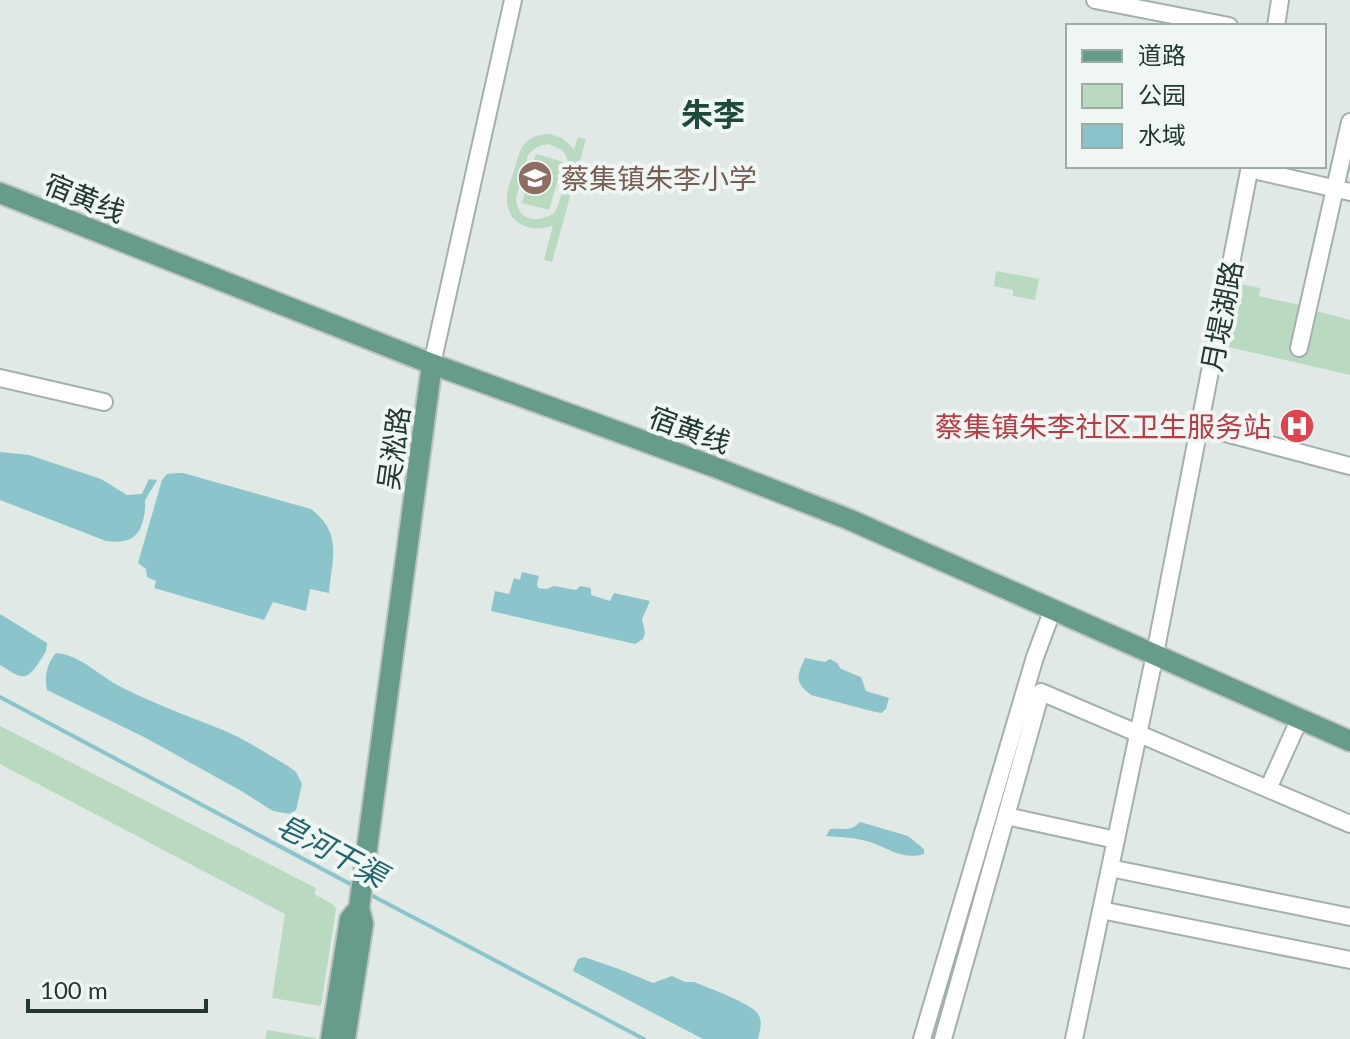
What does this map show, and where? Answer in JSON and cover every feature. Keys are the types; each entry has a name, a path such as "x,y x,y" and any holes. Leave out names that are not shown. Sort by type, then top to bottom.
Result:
{"main road":[{"name":"宿黄线","path":"0,193 432,364 837,515 1350,741"},
{"name":"吴淞路","path":"345,1039 363,924 359,908 432,364"},
{"name":"吴淞路","path":"331,1039 350,919 359,908"}],"street":[{"name":"吴淞路","path":"432,364 513,0"},
{"path":"1095,0 1219,24"},
{"path":"1276,24 1280,0"},
{"path":"1299,348 1343,191 1350,122"},
{"path":"1249,168 1343,191"},
{"name":"月堤湖路","path":"1074,1039 1155,654 1249,168"},
{"path":"0,378 104,402"},
{"path":"1199,426 1350,466"},
{"path":"922,1039 1035,657 1053,609"},
{"path":"943,1039 1041,692 1350,824"},
{"path":"1268,789 1300,718"},
{"path":"986,823 1004,822 1116,840"},
{"path":"1110,868 1350,917"},
{"path":"1101,910 1350,960"}],"green space":[{"path":"549,134 562,138 574,149 578,137 586,139 552,262 544,260 553,225 530,228 517,222 508,209 507,201 522,148 531,138","holes":["542,145 556,147 568,161 559,204 554,213 541,219 524,216 516,198 528,155"]},
{"path":"536,154 563,162 549,210 522,203"},
{"path":"996,271 1039,279 1035,300 1013,296 1013,290 994,286"},
{"path":"1236,283 1260,288 1259,296 1350,320 1350,375 1224,346"},
{"path":"0,726 316,888 314,894 336,909 321,1006 272,998 285,914 0,764"},
{"path":"267,1030 316,1038 316,1039 265,1039"}],"water":[{"path":"0,452 29,455 101,479 127,495 142,494 149,479 157,480 145,500 138,532 129,540 106,541 0,500"},
{"path":"183,473 311,509 321,518 332,537 329,593 310,589 306,611 273,602 264,620 154,588 156,581 147,577 146,569 138,563 162,480 167,474"},
{"path":"522,572 539,576 538,588 554,586 576,590 580,586 591,588 591,595 610,601 614,593 650,601 642,619 643,639 635,644 491,611 495,591 509,594 514,578 520,580"},
{"path":"0,614 47,643 46,651 26,676 17,675 0,665"},
{"path":"56,653 82,662 133,693 248,742 288,766 296,772 302,784 296,810 290,814 273,811 144,737 47,690 47,670"},
{"path":"805,658 825,662 830,659 841,669 861,677 866,691 889,698 886,709 881,713 811,695 802,687 799,678"},
{"path":"860,822 908,836 924,849 924,854 904,855 868,841 826,836 830,829 849,828"},
{"path":"584,957 653,983 672,976 739,1001 760,1017 758,1039 703,1039 573,971 578,959"}],"waterway":[{"name":"皂河干渠","path":"0,697 354,886"},
{"name":"皂河干渠","path":"369,894 644,1039"}],"place":[{"name":"蔡集镇朱李小学","path":"535,178"},
{"name":"蔡集镇朱李社区卫生服务站","path":"1297,426"}],"district":[{"name":"朱李","path":"713,113"}]}
